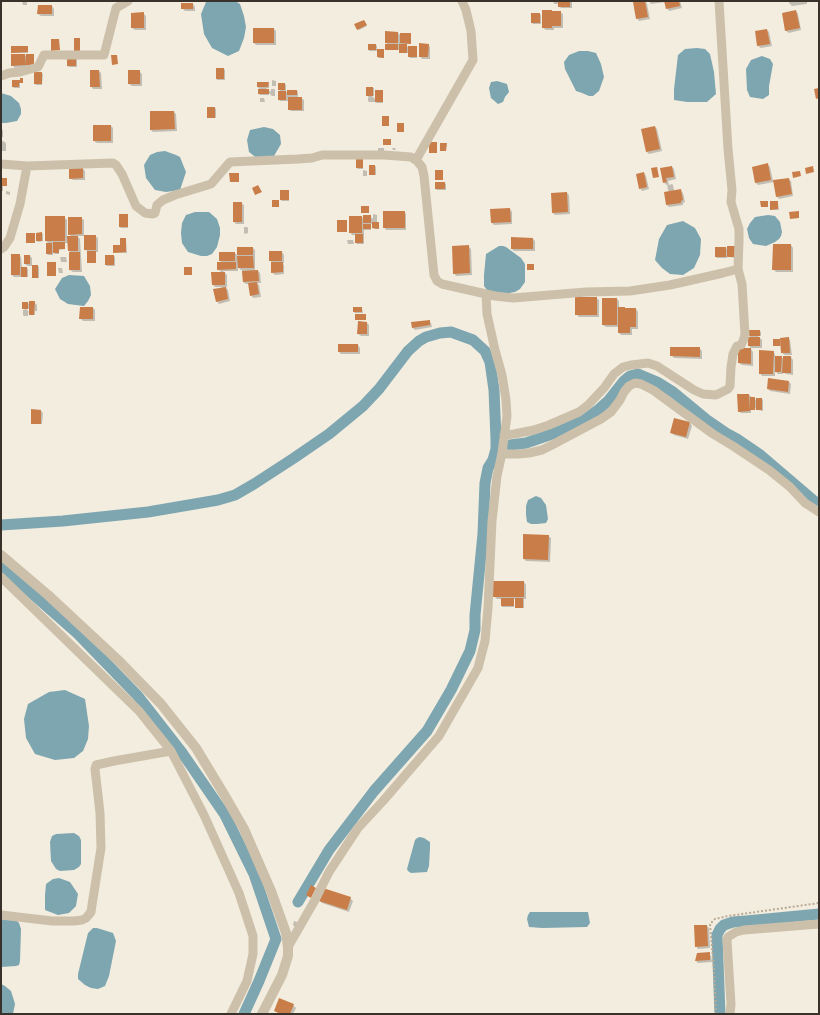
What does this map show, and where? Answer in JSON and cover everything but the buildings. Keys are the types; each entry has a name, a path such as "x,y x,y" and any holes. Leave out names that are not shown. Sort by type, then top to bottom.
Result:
{"street":[{"path":"1,76 38,67 44,56 104,55 116,8 128,1"},
{"path":"416,160 473,60 471,31 466,10 462,1"},
{"path":"504,435 534,430 579,412 604,388 614,374 623,367 631,365 648,363 657,366 694,390 703,394 716,395 728,389 730,386 733,354 737,346 741,345 743,342 745,335 742,284 738,269 739,229 731,202 732,190 728,149 720,1"},
{"path":"1,164 27,166 113,163 122,174 136,206 145,212 153,214 155,213 157,205 163,200 211,184 230,162 312,158 322,155 384,155 411,157 422,167 434,275 442,284 495,296 513,298 586,292 630,291 670,285 738,269"},
{"path":"1,249 10,238 20,204 27,166"},
{"path":"288,947 329,872 358,828 439,736 478,668 485,641 492,521 497,476 507,416 502,375 487,314 486,294"},
{"path":"502,453 529,453 542,450 601,419 611,412 629,386 635,383 641,384 653,390 713,434 769,470 790,487 805,503 819,512"},
{"path":"1,555 48,595 120,662 161,704 196,748 244,829 271,891 286,933 288,947 288,956 282,975 262,1014"},
{"path":"1,577 140,711 171,751 204,815 236,886 253,936 253,954 247,981 231,1014"},
{"path":"1,915 52,921 74,921 86,918 91,912 101,848 100,813 95,769 96,765 171,751"},
{"path":"730,1014 728,936 744,930 819,924"}],"water":[{"path":"235,1 240,4 246,27 239,51 228,56 212,48 204,34 201,14 206,2"},
{"path":"685,49 705,49 710,54 714,72 716,94 707,102 687,102 674,100 678,55"},
{"path":"579,51 596,53 601,64 604,77 599,91 593,96 576,91 565,69 564,62 569,55"},
{"path":"762,56 770,59 773,64 769,95 763,99 750,97 747,90 746,69 751,60"},
{"path":"497,81 507,84 509,92 503,102 498,104 491,98 489,88 491,82"},
{"path":"1,93 11,96 19,103 21,114 17,121 1,123"},
{"path":"264,127 273,129 280,135 281,144 274,156 258,159 249,152 247,140 250,130"},
{"path":"165,151 180,157 186,172 180,190 166,192 155,190 146,178 144,165 150,155"},
{"path":"195,212 209,212 217,219 220,228 217,247 212,254 207,256 201,256 188,252 182,243 182,223 186,215"},
{"path":"768,215 775,216 780,222 782,232 781,236 775,242 766,246 753,244 749,238 747,229 750,223 755,217"},
{"path":"683,221 695,228 701,239 700,255 694,268 683,275 670,274 655,260 659,239 667,225"},
{"path":"499,246 506,247 521,258 525,264 525,282 520,289 515,292 504,294 494,293 487,290 484,286 486,254"},
{"path":"69,275 84,276 90,286 91,295 84,306 68,304 60,299 55,289 62,278"},
{"path":"536,496 541,498 546,505 548,519 546,523 531,524 527,522 526,506 528,500"},
{"path":"65,690 85,699 89,726 88,739 83,751 74,758 55,760 35,754 26,738 24,719 28,704 49,692"},
{"path":"74,833 79,836 81,840 81,864 74,870 60,871 56,869 51,861 50,842 52,836 56,834"},
{"path":"420,837 430,842 429,866 427,872 411,873 407,869 415,840"},
{"path":"59,878 70,882 78,894 76,906 69,913 58,915 45,910 45,895 46,884 53,879"},
{"path":"530,912 588,912 590,923 587,927 529,927 527,919"},
{"path":"1,919 17,921 19,923 21,929 19,965 1,967"},
{"path":"93,928 113,933 116,941 109,976 105,986 98,989 85,985 78,979 88,933"},
{"path":"1,984 11,991 15,1004 13,1014 1,1014"}],"waterway":[{"path":"1,525 63,521 148,512 218,500 235,495 329,434 363,406 379,389 408,351 419,341 426,337 440,333 451,332 473,340 485,351 490,362 494,390 496,449 493,460 488,468 485,483 483,534 475,615 475,630 470,651 451,690 427,731 374,791 329,850 298,902"},
{"path":"510,445 526,443 555,433 584,420 609,400 624,381 630,376 638,374 657,382 673,392 707,420 759,454 819,504"},
{"path":"1,566 76,632 137,695 183,754 225,815 254,874 276,939 244,1014"},
{"path":"720,1014 717,935 720,929 724,925 733,922 819,914"}]}
